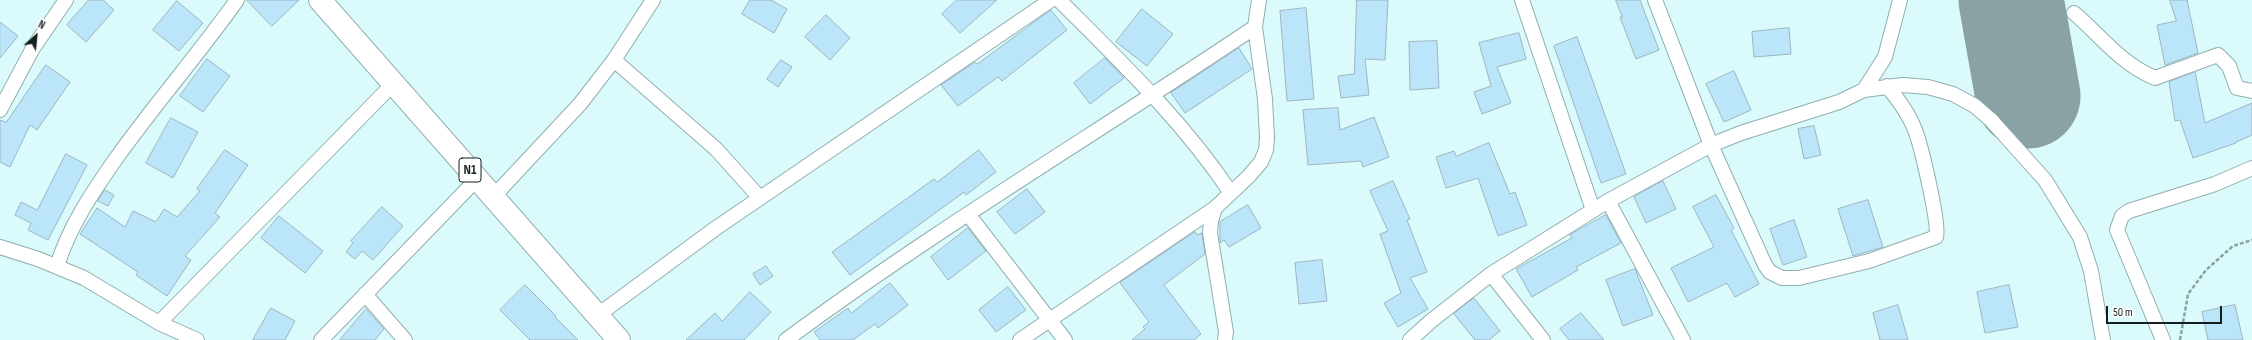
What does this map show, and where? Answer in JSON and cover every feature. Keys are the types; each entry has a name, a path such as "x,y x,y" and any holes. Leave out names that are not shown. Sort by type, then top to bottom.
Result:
{"main road":[{"name":"N1","path":"320,0 620,340"}],"street":[{"path":"0,110 33,48 66,0"},
{"path":"57,266 70,231 94,190 138,128 212,36 237,0"},
{"path":"494,196 580,104 614,60 653,0"},
{"path":"598,315 760,198 1051,0"},
{"path":"1059,0 1154,95 1205,154 1231,193"},
{"path":"1020,340 1215,208 1261,162 1266,150 1267,138 1265,99 1255,27 1259,0"},
{"path":"1522,0 1593,210"},
{"path":"1655,0 1711,145 1765,265 1770,272 1782,278 1799,278 1875,259 1936,237 1936,214 1915,130 1896,96 1887,86"},
{"path":"1864,90 1885,57 1900,0"},
{"path":"2074,13 2116,55 2140,71 2155,78 2218,55 2229,66 2237,88 2252,91"},
{"path":"786,340 968,214 1154,95 1255,27"},
{"path":"614,60 716,149 760,198"},
{"path":"159,323 393,84"},
{"path":"1410,340 1491,274 1608,201 1711,145 1741,133 1839,102 1864,90 1903,85 1928,87 1953,94 1974,106 1991,120 2045,180 2080,237 2091,271 2103,340"},
{"path":"2163,340 2117,230 2118,221 2129,211 2215,184 2252,168"},
{"path":"321,340 478,178"},
{"path":"1608,201 1683,340"},
{"path":"1215,208 1211,221 1210,233 1226,332 1225,340"},
{"path":"968,214 1065,340"},
{"path":"0,247 57,266 84,278 159,323 197,340"},
{"path":"1491,274 1543,340"},
{"path":"366,294 405,340"}],"path":[{"path":"2180,340 2188,294 2206,270 2233,246 2252,240"}],"building":[{"path":"89,0 103,0 114,10 86,42 67,25"},
{"path":"247,0 299,0 272,26"},
{"path":"750,0 771,0 787,9 774,33 742,14"},
{"path":"957,0 997,0 960,33 942,14"},
{"path":"1357,0 1388,0 1385,60 1365,59 1369,95 1341,98 1338,76 1354,74"},
{"path":"1616,0 1640,0 1659,50 1636,59 1620,17 1622,17"},
{"path":"2170,0 2187,0 2198,53 2165,65 2157,25 2176,21"},
{"path":"177,1 203,23 179,51 153,30"},
{"path":"1306,8 1314,99 1287,101 1280,11"},
{"path":"1142,9 1173,34 1147,66 1116,42"},
{"path":"1051,10 1067,30 1002,81 998,77 958,106 941,85 975,62 977,64"},
{"path":"826,15 850,38 830,60 805,37"},
{"path":"0,22 18,36 0,58"},
{"path":"1789,28 1791,54 1754,57 1752,32"},
{"path":"1519,33 1526,59 1497,67 1511,103 1482,114 1474,92 1491,86 1479,43"},
{"path":"1577,37 1626,174 1601,183 1554,46"},
{"path":"1437,41 1439,88 1410,90 1409,42"},
{"path":"1239,48 1252,69 1185,113 1171,93"},
{"path":"1105,58 1124,78 1090,104 1074,83"},
{"path":"207,59 230,76 203,112 180,96"},
{"path":"781,60 792,67 778,87 767,79"},
{"path":"46,65 70,82 37,130 30,125 10,167 0,162 0,120 6,122"},
{"path":"1734,71 1751,110 1724,122 1706,84"},
{"path":"2195,72 2205,123 2252,103 2252,135 2236,143 2193,158 2180,120 2175,121 2169,82"},
{"path":"1338,108 1340,130 1374,117 1389,157 1363,167 1361,161 1308,165 1303,110"},
{"path":"171,118 198,132 173,178 146,163"},
{"path":"1814,126 1821,155 1804,159 1798,129"},
{"path":"1489,143 1510,194 1515,192 1527,225 1498,236 1478,178 1446,188 1436,157 1454,151 1456,156"},
{"path":"225,150 248,165 215,213 220,217 185,256 191,260 167,296 136,275 138,272 80,234 97,208 125,227 133,211 156,222 164,209 177,217 200,191 197,189"},
{"path":"979,150 996,172 966,195 964,192 850,275 832,252 934,179 937,182"},
{"path":"66,154 87,165 48,240 28,230 31,223 15,215 21,202 37,210"},
{"path":"1393,181 1410,219 1407,220 1427,272 1410,278 1428,309 1398,327 1384,303 1401,293 1380,234 1388,231 1370,191"},
{"path":"1663,181 1676,209 1646,223 1634,197"},
{"path":"1027,189 1045,212 1015,234 997,212"},
{"path":"105,190 114,195 108,206 98,201"},
{"path":"1716,195 1734,228 1731,230 1759,284 1735,297 1727,283 1688,302 1671,268 1714,247 1693,207"},
{"path":"1868,200 1883,247 1853,256 1838,209"},
{"path":"1248,205 1261,228 1229,247 1224,240 1220,243 1220,222"},
{"path":"382,207 403,226 373,260 362,251 355,259 346,252 353,243 351,241"},
{"path":"1606,215 1621,243 1576,267 1578,270 1532,297 1516,269 1572,238 1570,235"},
{"path":"279,216 323,251 305,273 261,238"},
{"path":"1794,220 1807,257 1783,265 1770,229"},
{"path":"968,228 986,251 948,280 931,257"},
{"path":"1195,232 1197,235 1202,233 1205,254 1164,285 1201,334 1194,340 1132,340 1145,329 1143,327 1149,322 1120,283"},
{"path":"1322,260 1327,301 1299,304 1295,263"},
{"path":"766,266 773,276 760,285 753,274"},
{"path":"1635,269 1653,315 1623,326 1606,280"},
{"path":"890,283 908,305 878,328 875,324 853,340 820,340 814,332 848,308 851,313"},
{"path":"525,285 578,340 530,340 500,310"},
{"path":"2009,285 2018,327 1985,333 1977,292"},
{"path":"1008,287 1026,310 996,332 979,310"},
{"path":"750,292 771,312 744,340 686,340 715,313 722,321"},
{"path":"1474,298 1500,331 1489,340 1475,340 1454,314"},
{"path":"1898,305 1908,340 1880,340 1873,313"},
{"path":"2235,305 2243,340 2208,340 2202,312"},
{"path":"271,308 295,321 285,340 253,340"},
{"path":"366,309 384,329 375,340 340,340"},
{"path":"1581,313 1604,340 1569,340 1560,329"}],"runway":[{"path":"2011,0 2028,96"}]}
